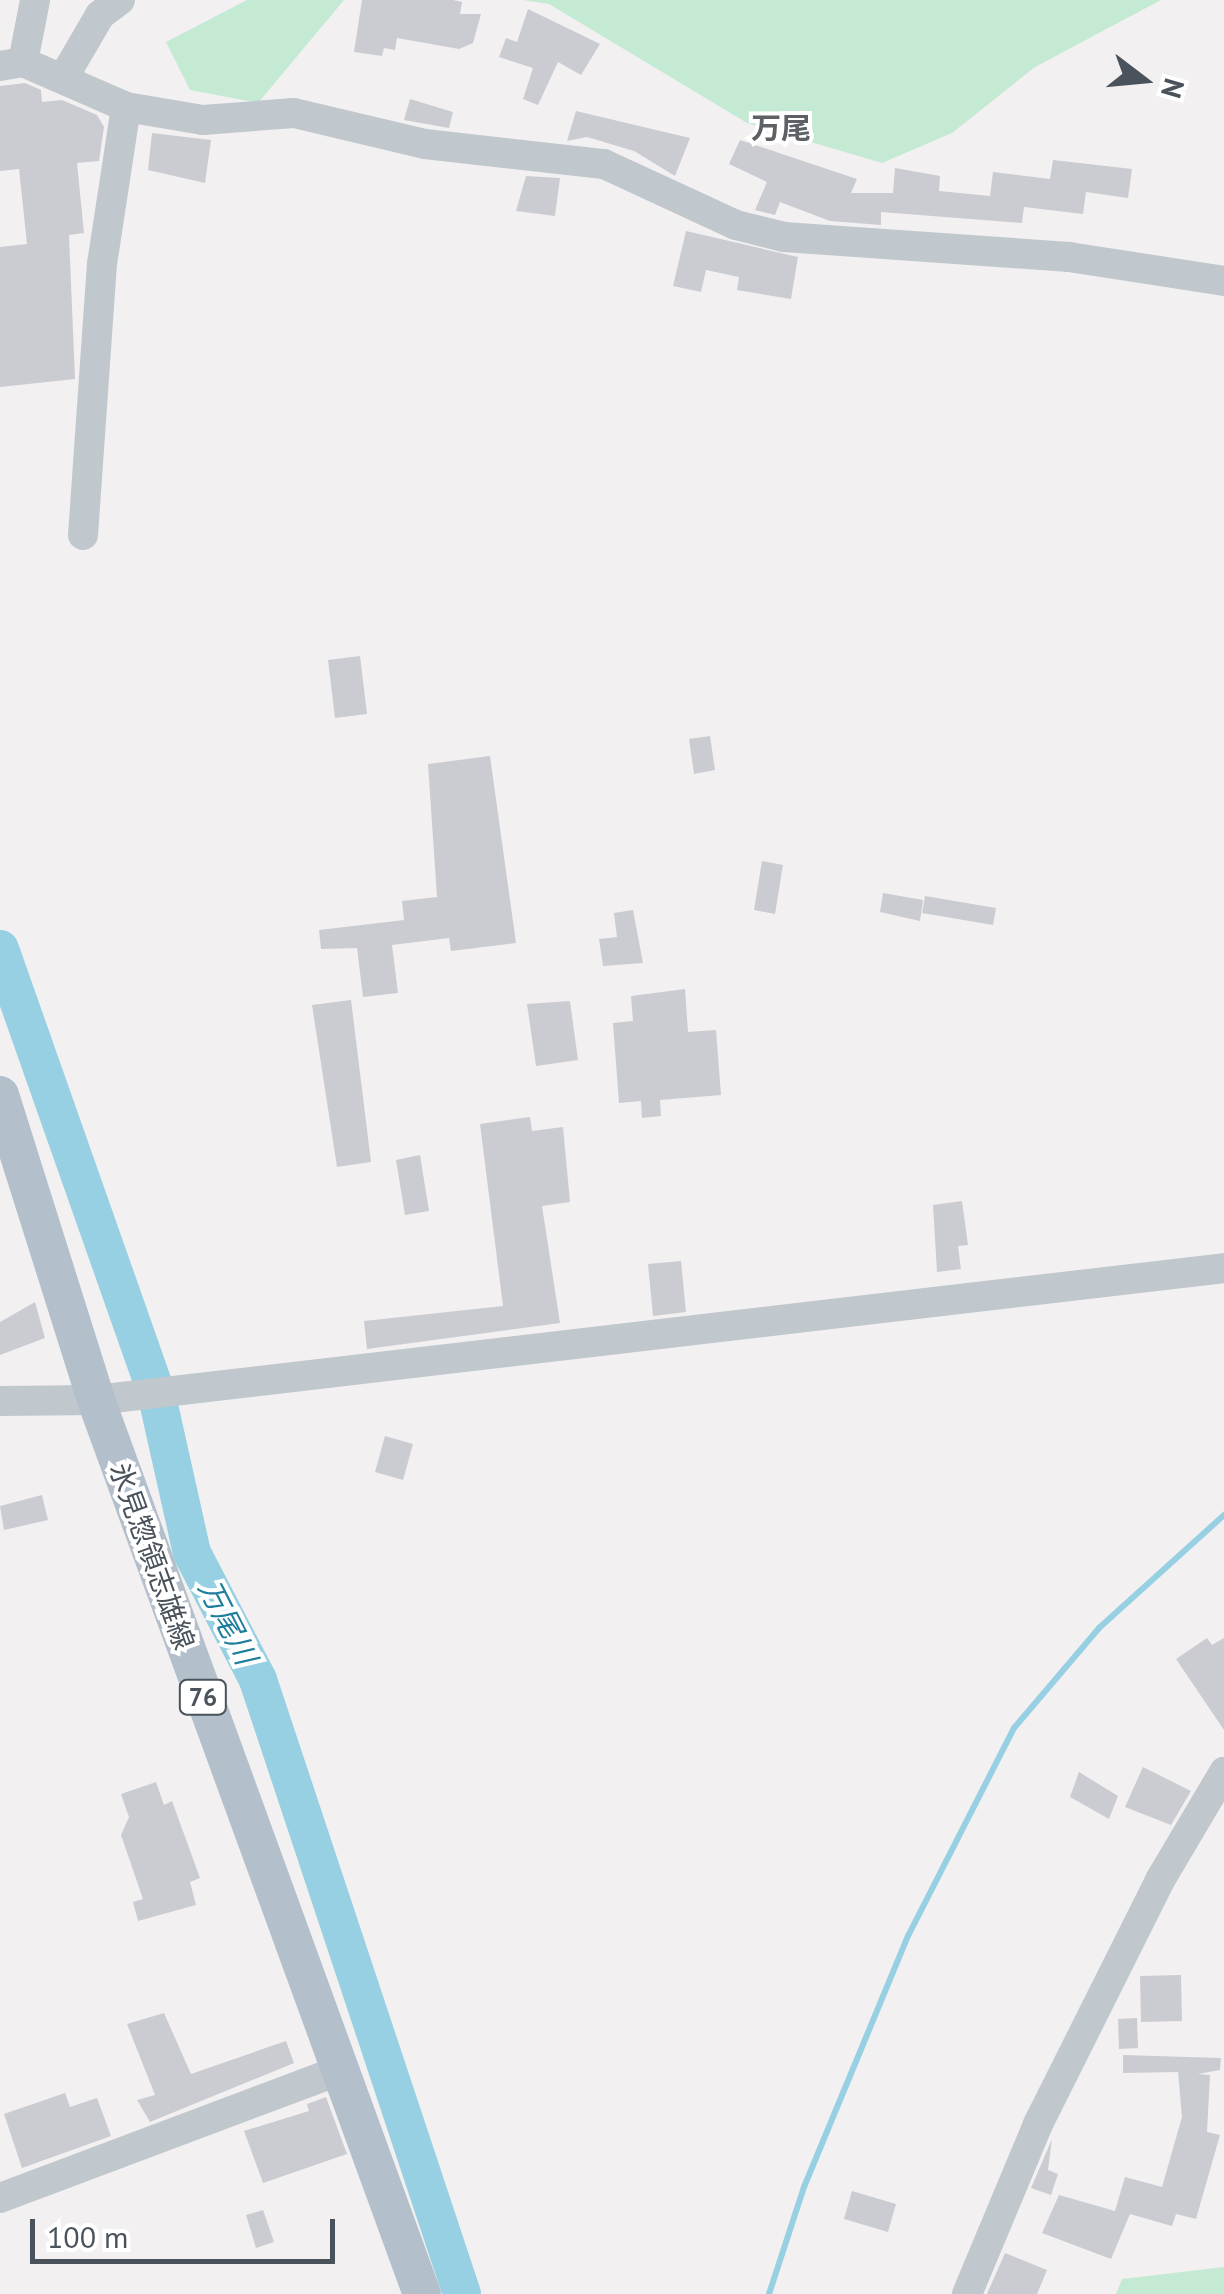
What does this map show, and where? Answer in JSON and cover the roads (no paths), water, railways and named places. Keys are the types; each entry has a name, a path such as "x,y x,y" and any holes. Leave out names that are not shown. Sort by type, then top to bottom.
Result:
{"main road":[{"name":"氷見惣領志雄線","path":"1,1104 96,1400 337,2071 422,2294"}],"street":[{"path":"35,0 12,64 65,75 126,107 203,120 294,113 426,144 604,164 736,225 784,237 1069,257 1224,281"},
{"path":"65,75 100,15 120,0"},
{"path":"83,535 102,264 126,107"},
{"path":"0,1401 96,1400 137,1391 1224,1268"},
{"path":"966,2294 1047,2106 1160,1880 1224,1772"},
{"path":"0,2198 337,2071"}],"waterway":[{"name":"万尾川","path":"0,949 156,1392 192,1553 258,1680 462,2294"},
{"path":"769,2294 804,2187 908,1936 1014,1728 1099,1628 1224,1515"}],"district":[{"name":"万尾","path":"781,128"}]}
